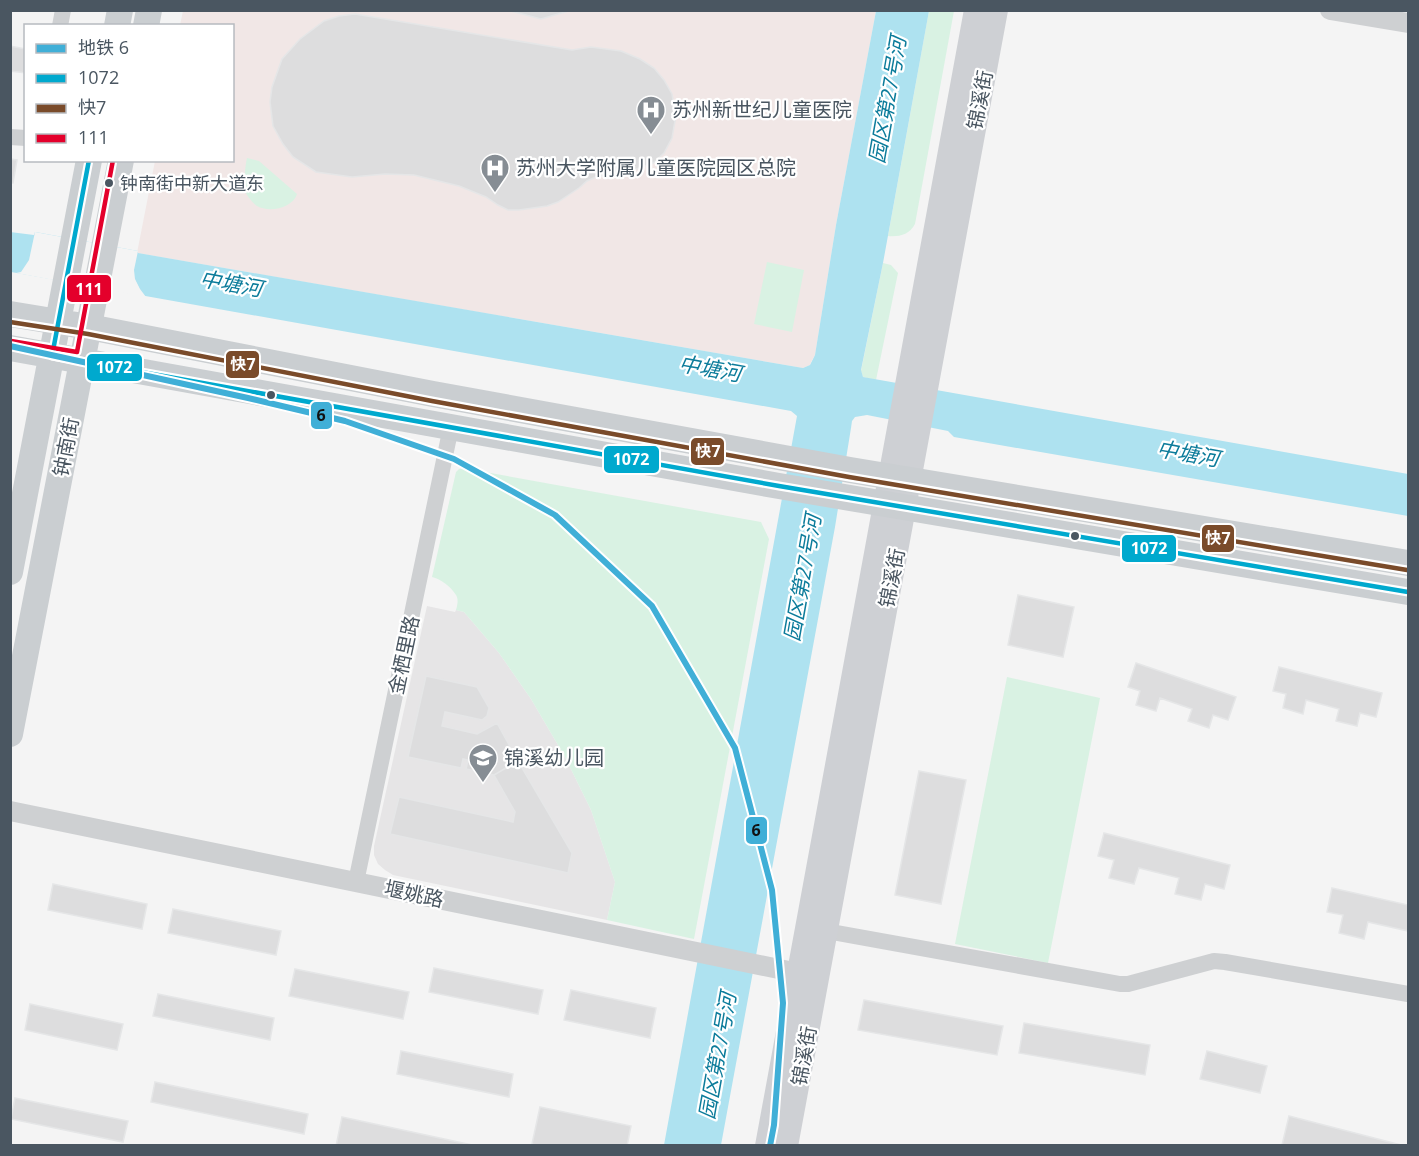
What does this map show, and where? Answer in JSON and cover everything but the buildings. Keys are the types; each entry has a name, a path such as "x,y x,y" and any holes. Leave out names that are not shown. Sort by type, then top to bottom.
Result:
{"main road":[{"name":"锦溪街","path":"917,383 975,10"},
{"name":"锦溪街","path":"766,1146 808,975 917,383 997,10"},
{"name":"钟南街","path":"10,572 89,162"},
{"name":"钟南街","path":"10,734 120,162"},
{"path":"10,314 850,470 1408,563"},
{"path":"10,348 779,486 1408,592"},
{"name":"锦溪街","path":"787,1146 808,975 826,931 895,506"}],"street":[{"path":"1330,10 1408,23"},
{"name":"金栖里路","path":"356,882 451,427"},
{"name":"堰姚路","path":"10,811 808,975"},
{"path":"826,931 1120,984 1128,984 1214,962 1225,962 1408,994"}],"shaded area":[{"name":"苏州大学附属儿童医院园区总院","path":"183,11 876,11 836,225 815,355 810,365 803,368 137,253 155,162 234,162 234,24 180,24"},
{"name":"锦溪幼儿园","path":"427,606 464,612 499,653 531,699 565,757 591,810 615,882 607,920 393,875 378,864 374,855 374,846"}],"green space":[{"path":"929,11 954,11 915,224 910,231 888,236"},
{"path":"247,158 259,161 297,194 295,199 286,206 274,209 256,205 246,192"},
{"path":"767,262 804,270 792,332 754,324"},
{"path":"883,263 891,265 898,273 876,380 863,377 861,371"},
{"path":"463,468 761,522 769,539 694,939 607,920 615,882 591,810 565,757 531,699 499,653 464,612 456,610 458,603 451,589 442,581 432,577 456,472"},
{"path":"1007,677 1100,698 1048,963 955,944"}],"water":[{"path":"876,11 929,11 861,370 863,377 1408,474 1408,516 954,437 948,431 867,415 855,417 852,421 835,527 721,1145 664,1145 797,416 791,411 11,272 10,232 34,235 35,232 41,233 138,251 138,253 803,368 810,365 815,355 836,225"}],"pier":[{"path":"35,232 138,251 134,270 135,279 146,297 16,273 21,272 29,260"}],"metro line":[{"name":"6","path":"10,346 345,421 454,459 555,515 652,606 735,748 772,890 783,1003 774,1125 770,1146"}],"transit line":[{"name":"1072","path":"89,162 52,356 779,486 1408,592"},
{"name":"111","path":"11,341 77,352 113,162"},
{"name":"快7","path":"10,322 88,334 432,401 849,477 1407,570"}],"place":[{"name":"苏州新世纪儿童医院","path":"651,136"},
{"name":"钟南街中新大道东","path":"109,183"},
{"name":"苏州大学附属儿童医院园区总院","path":"495,194"},
{"name":"锦溪幼儿园","path":"483,784"}],"water label":[{"name":"园区第27号河","path":"888,100"},
{"name":"中塘河","path":"231,284"},
{"name":"中塘河","path":"710,369"},
{"name":"中塘河","path":"1188,454"},
{"name":"园区第27号河","path":"803,578"},
{"name":"园区第27号河","path":"718,1056"}]}
